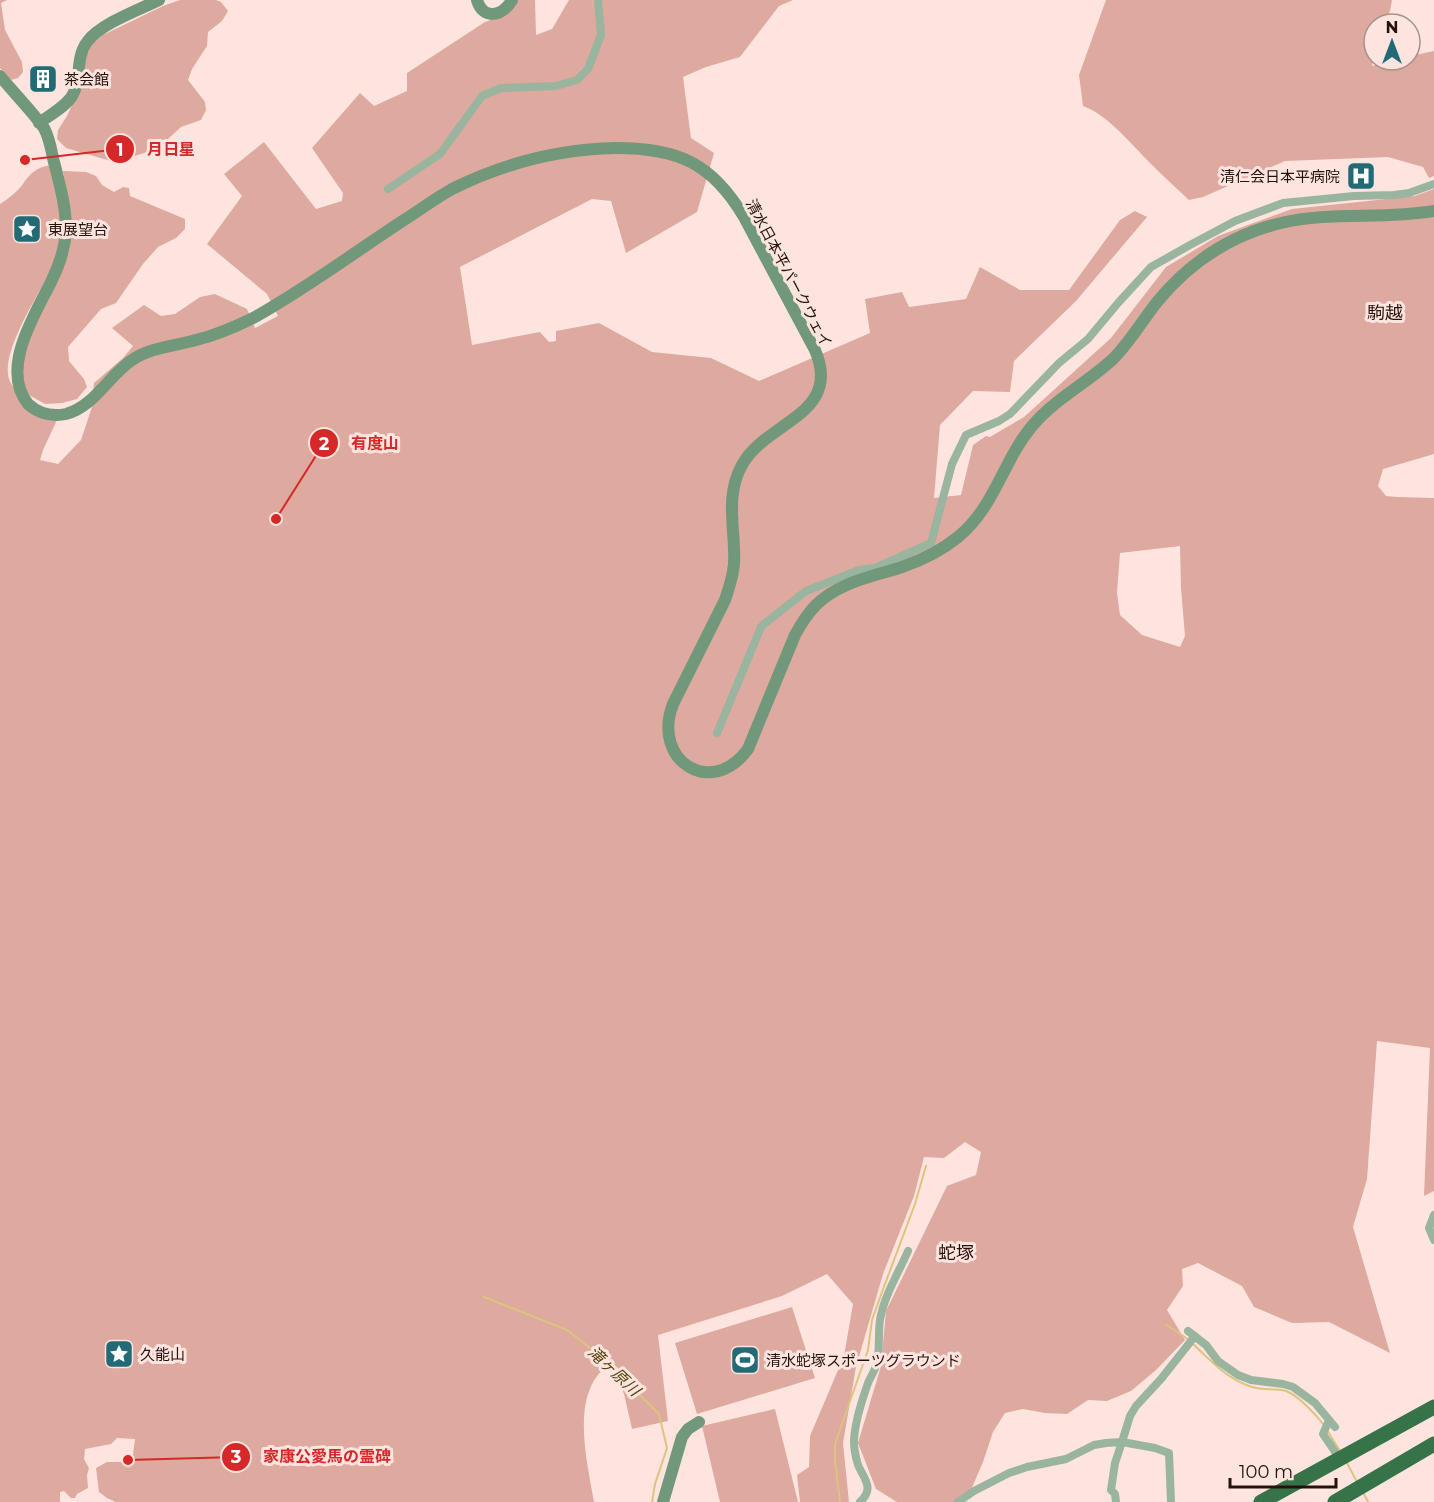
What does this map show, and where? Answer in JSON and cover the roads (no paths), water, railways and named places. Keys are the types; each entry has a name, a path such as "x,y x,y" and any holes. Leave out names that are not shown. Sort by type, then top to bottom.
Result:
{"highway":[{"path":"1261,1502 1434,1407"},
{"path":"1360,1493 1434,1444"},
{"path":"1335,1502 1360,1493 1434,1455"}],"street":[{"path":"0,76 39,123 74,94 80,59 87,42 102,28 159,0"},
{"path":"477,0 483,10 495,14 502,12 512,0"},
{"path":"388,189 440,154 482,96 501,88 556,86 577,80 588,69 601,36 598,0"},
{"name":"清水日本平パークウェイ","path":"39,123 48,138 60,185 66,231 62,252 52,279 18,342 12,363 15,386 26,402 39,412 48,415 65,414 82,406 121,368 140,355 199,340 255,317 451,189 487,173 526,160 558,153 627,148 670,153 696,164 716,180 734,201 744,218 815,350 821,372 820,387 814,400 801,414 767,437 742,465 735,481 732,497 734,564 731,582 725,600 673,704 669,718 668,733 672,748 681,760 697,770 712,772 726,769 738,761 748,749 795,634 814,607 831,593 853,582 931,555 957,538 983,510 1015,450 1039,418 1118,354 1157,302 1178,279 1204,257 1245,235 1282,223 1324,218 1399,216 1434,211"},
{"path":"717,733 761,627 799,595 813,587 859,570 874,568 931,543 952,464 966,435 1010,414 1059,363 1088,339 1150,267 1235,221 1283,202 1394,195 1409,193 1434,184"},
{"path":"1434,1215 1429,1228 1434,1240"},
{"path":"860,1502 867,1491 867,1482 855,1453 855,1430 867,1385 878,1362 881,1319 885,1301 908,1251"},
{"path":"1116,1502 1115,1494 1111,1490 1115,1463 1130,1416 1136,1406 1161,1379 1191,1334 1206,1345 1218,1360 1238,1375 1251,1380 1293,1387 1315,1403 1332,1424 1323,1434 1340,1459"},
{"path":"663,1502 682,1437 688,1429 699,1422"},
{"path":"958,1502 1009,1473 1066,1459 1094,1445 1122,1442 1155,1448 1169,1454 1171,1502"}],"waterway":[{"path":"840,1502 835,1444 868,1350 872,1320 915,1204 926,1166"},
{"name":"滝ヶ原川","path":"484,1297 567,1330 604,1359 659,1414 667,1448 655,1484 652,1502"},
{"path":"1167,1325 1189,1340"},
{"path":"1193,1344 1219,1368 1241,1383 1254,1388 1291,1393 1307,1406 1324,1425"},
{"path":"1327,1430 1340,1451"},
{"path":"1346,1461 1357,1482"},
{"path":"1363,1492 1368,1502"}],"place":[{"name":"茶会館","path":"43,79"},
{"name":"月日星","path":"25,160"},
{"name":"清仁会日本平病院","path":"1361,176"},
{"name":"東展望台","path":"27,229"},
{"name":"有度山","path":"276,519"},
{"name":"久能山","path":"119,1354"},
{"name":"清水蛇塚スポーツグラウンド","path":"745,1360"},
{"name":"家康公愛馬の霊碑","path":"128,1460"}],"district":[{"name":"駒越","path":"1385,313"},
{"name":"蛇塚","path":"956,1253"}]}
